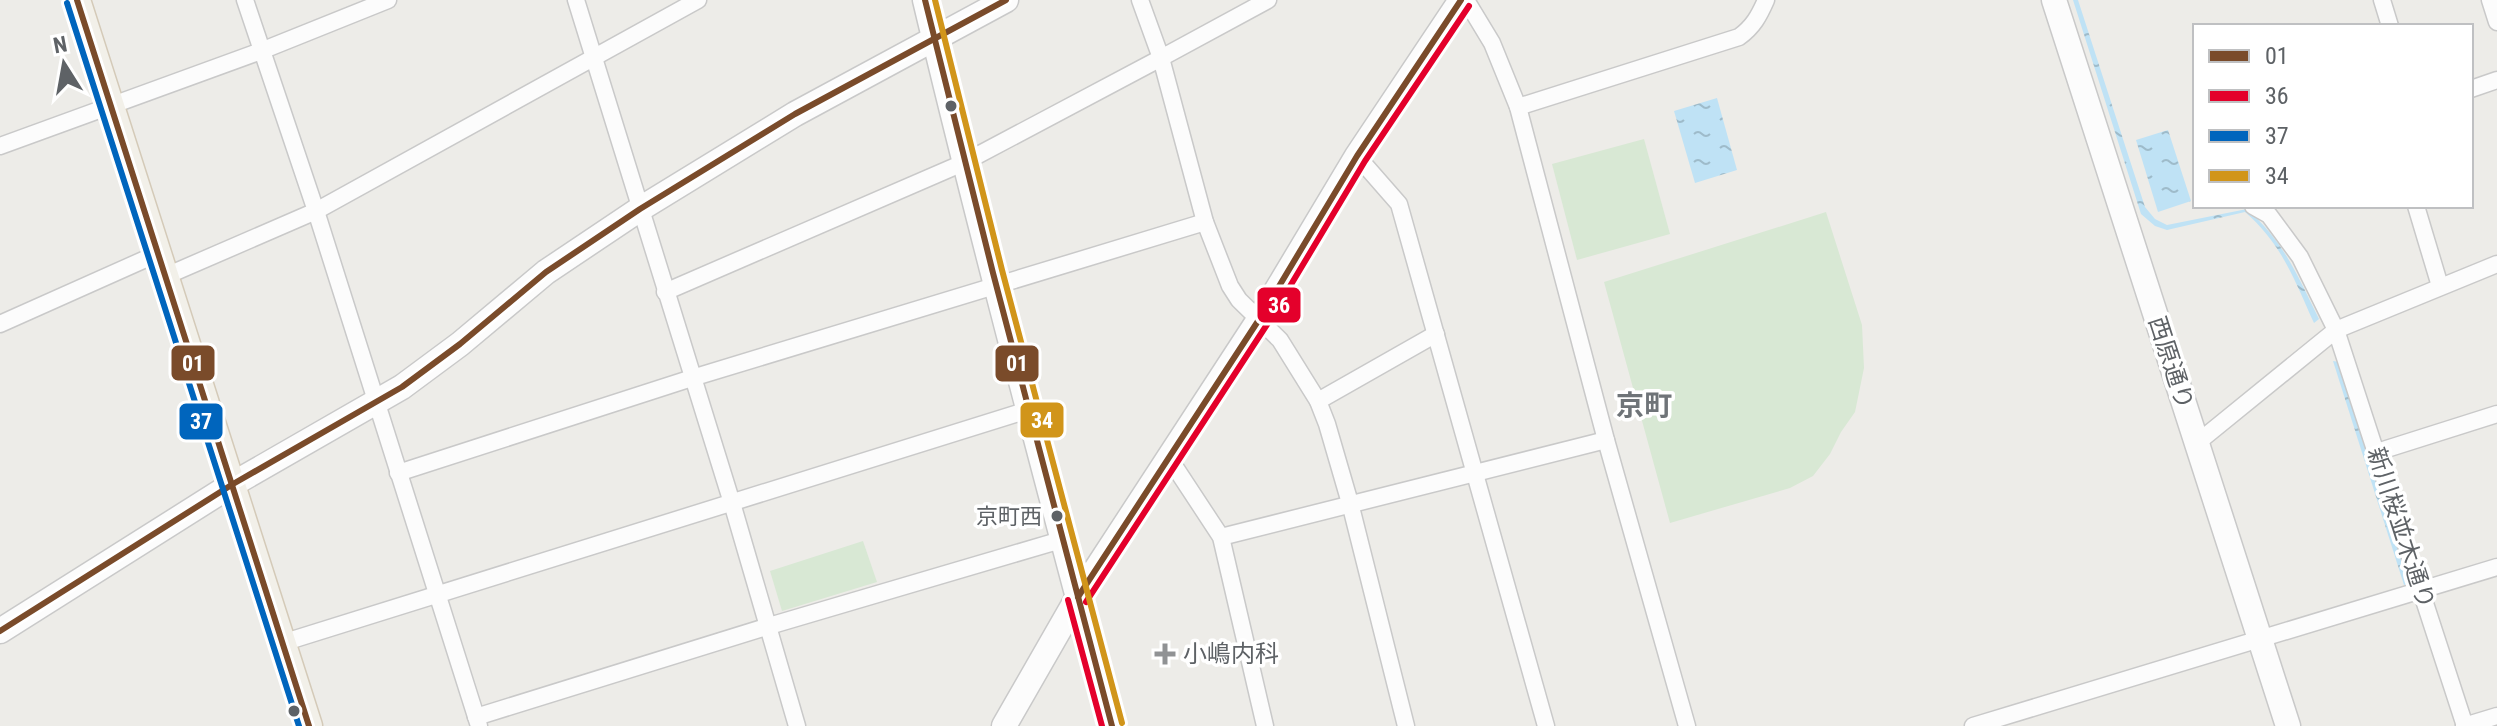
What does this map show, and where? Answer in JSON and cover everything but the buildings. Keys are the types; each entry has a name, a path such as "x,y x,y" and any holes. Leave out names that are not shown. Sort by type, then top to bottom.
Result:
{"main road":[{"path":"77,0 309,726"}],"street":[{"path":"245,0 316,211 478,722 769,626 1061,540"},
{"path":"0,146 261,51 388,0"},
{"path":"576,0 732,503 797,726"},
{"path":"0,324 316,211 698,0"},
{"path":"925,0 963,163 1112,726"},
{"path":"0,631 233,484 425,371 546,272 640,209 795,114 1006,0"},
{"path":"1140,0 1161,58 1205,222 1230,286 1239,300 1280,340 1318,401 1335,447 1406,726"},
{"path":"665,292 963,163 1268,0"},
{"path":"1004,726 1078,597 1260,318 1357,156 1464,0 1492,43 1518,107 1606,440 1687,726"},
{"path":"1518,107 1739,37 1750,29 1766,0"},
{"name":"西原通り","path":"2054,0 2288,726"},
{"path":"2382,0 2389,24"},
{"path":"2490,0 2497,22"},
{"path":"2473,88 2497,80"},
{"path":"1357,156 1399,204 1546,726"},
{"name":"新川桜並木通り","path":"2257,208 2269,215 2300,257 2336,330 2465,726"},
{"path":"2417,208 2440,286"},
{"path":"398,473 692,378 1205,222"},
{"path":"2197,443 2336,330 2497,264"},
{"path":"1318,401 1436,334"},
{"path":"282,643 1028,410"},
{"path":"2377,452 2497,414"},
{"path":"1221,537 1606,440"},
{"path":"1169,458 1221,537 1265,726"},
{"path":"1973,726 2497,567"},
{"path":"2465,726 2497,716"}],"green space":[{"path":"1644,139 1670,234 1577,260 1552,164"},
{"path":"1826,212 1862,325 1864,368 1855,412 1813,476 1790,488 1670,523 1604,282"},
{"path":"863,541 877,582 782,611 770,571"}],"water":[{"path":"2073,0 2078,0 2145,207 2155,219 2167,225 2247,209 2271,234 2289,260 2319,319 2314,323 2278,250 2245,212 2167,230 2155,226 2141,214"},
{"path":"1717,98 1737,170 1695,183 1674,111"},
{"path":"2168,130 2191,201 2158,212 2136,140"},
{"path":"2333,361 2339,362 2409,584 2404,585"}],"transit line":[{"name":"01","path":"77,0 309,726"},
{"name":"01","path":"925,0 1112,726"},
{"name":"34","path":"935,0 1002,270 1122,723"},
{"name":"01","path":"0,631 233,484 402,387 460,344 546,272 640,209 795,114 1006,0"},
{"name":"01","path":"1078,597 1260,318 1357,156 1461,0"},
{"name":"37","path":"67,3 299,726"},
{"name":"36","path":"1086,602 1268,323 1365,161 1469,6"},
{"name":"36","path":"1068,600 1102,726"}],"place":[{"name":"京町西","path":"1057,516"},
{"name":"小嶋内科","path":"1165,654"}],"district":[{"name":"京町","path":"1644,405"}]}
